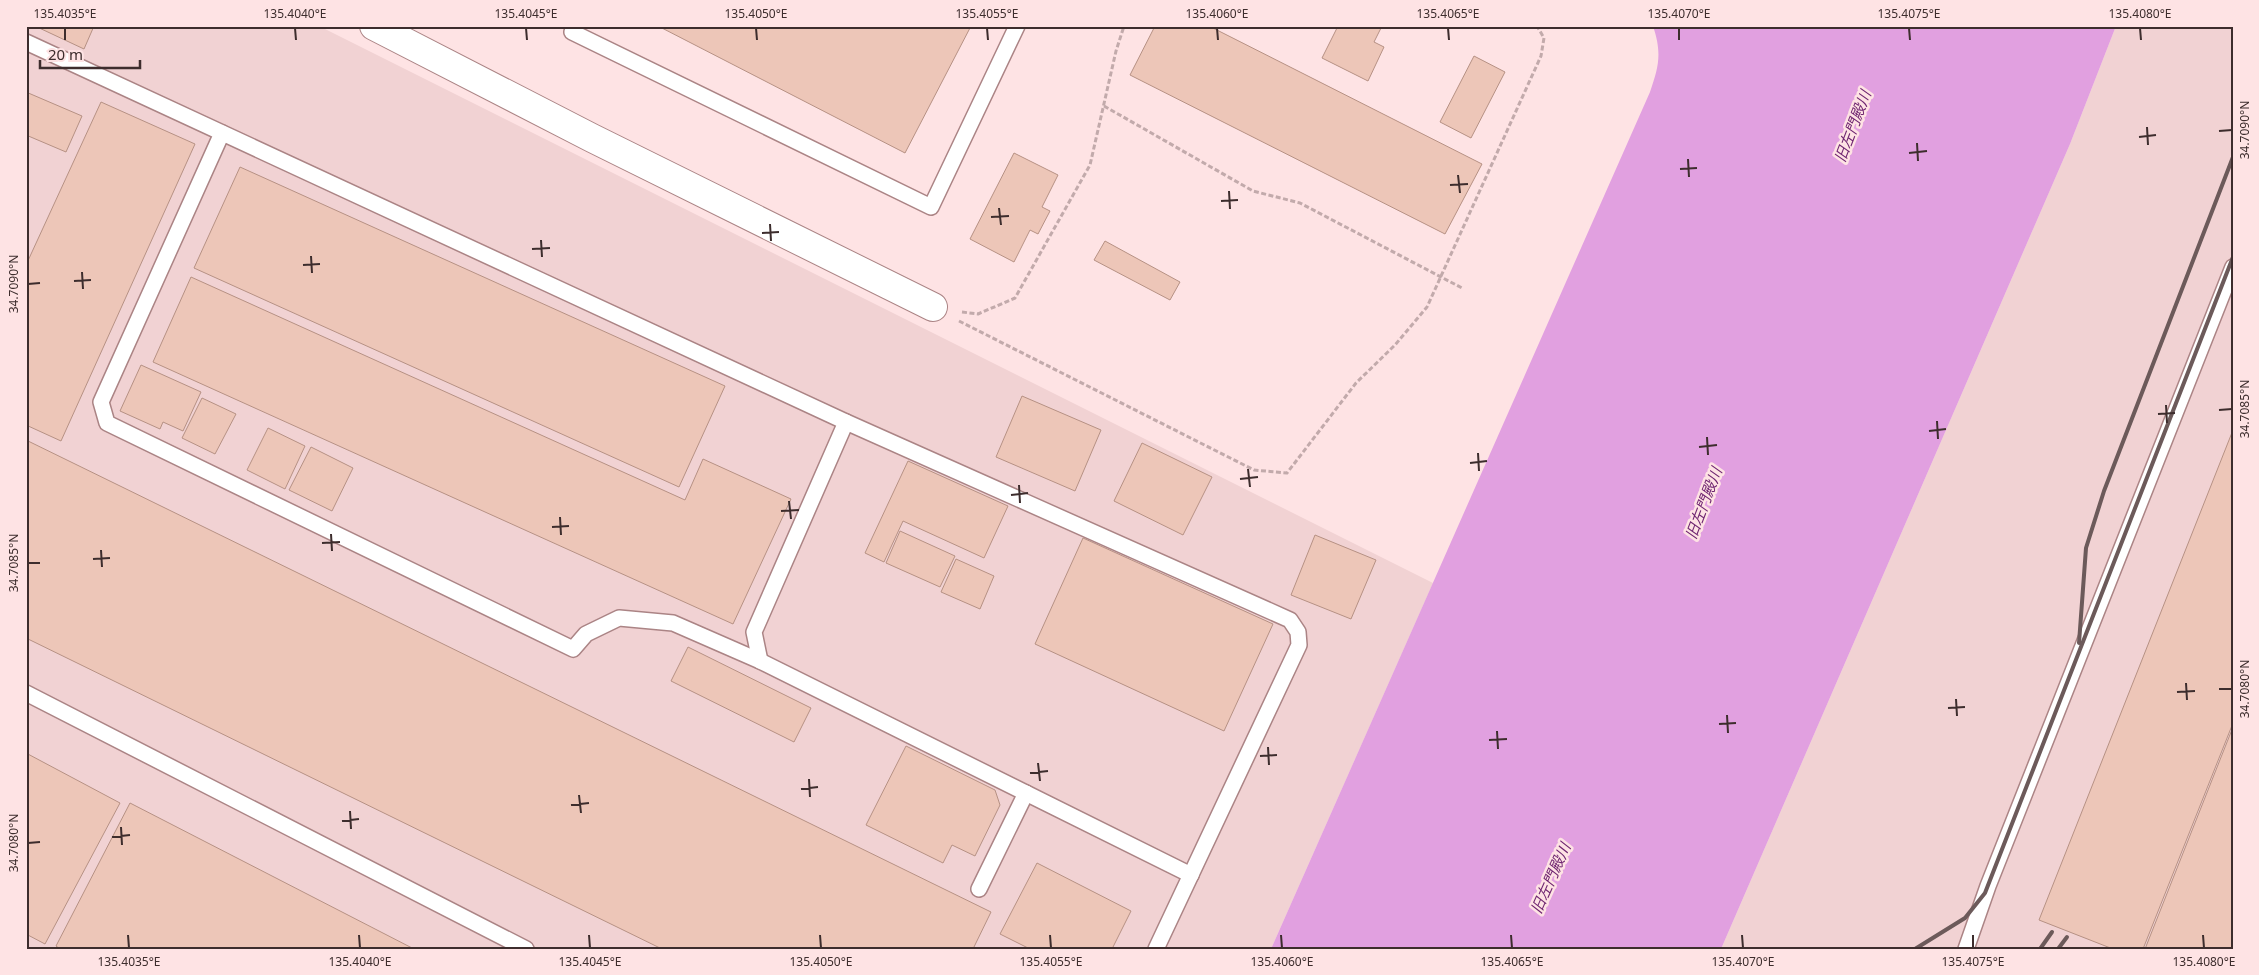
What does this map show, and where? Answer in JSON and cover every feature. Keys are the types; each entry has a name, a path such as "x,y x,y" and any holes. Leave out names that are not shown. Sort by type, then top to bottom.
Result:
{"street":[{"path":"377,27 609,147 933,308"}],"lane":[{"path":"572,32 931,206 1017,26"},
{"path":"26,42 846,422 1290,620 1298,632 1299,645 1156,949"},
{"path":"222,133 101,402 107,423 573,649 586,634 619,618 674,623 760,661 1191,875"},
{"path":"1966,949 1988,886 2233,267"},
{"path":"760,661 754,632 846,422"},
{"path":"26,693 526,949"},
{"path":"979,889 1026,793"}],"path":[{"path":"933,308 978,314 1015,298 1090,165 1124,26"},
{"path":"933,308 1254,470 1287,473 1356,384 1395,345 1427,307 1541,56 1544,38 1537,26"},
{"path":"1104,106 1253,191 1300,203 1462,288"}],"shaded area":[{"path":"26,26 319,26 1433,583 1271,949 26,949"},
{"path":"2116,26 2233,26 2233,949 1721,949 2070,144"}],"water":[{"name":"旧左門殿川","path":"1653,26 2116,26 2070,144 1721,949 1271,949 1650,92 1656,75 1658,59 1658,44"}],"building":[{"path":"35,26 94,26 84,49"},
{"path":"658,26 971,26 905,153"},
{"path":"1155,26 1209,26 1482,164 1445,234 1130,75"},
{"path":"1338,26 1382,26 1374,42 1384,47 1368,81 1322,58"},
{"path":"1474,56 1505,72 1471,138 1440,122"},
{"path":"26,92 82,116 66,152 26,135"},
{"path":"101,102 195,144 61,441 26,425 26,265"},
{"path":"1014,153 1058,175 1042,207 1050,211 1038,234 1030,230 1014,262 970,239"},
{"path":"240,167 725,386 679,487 194,268"},
{"path":"1105,241 1180,282 1170,300 1094,260"},
{"path":"191,277 685,500 703,459 791,499 733,624 153,362"},
{"path":"141,365 201,392 183,431 163,422 160,429 120,411"},
{"path":"1022,396 1101,430 1075,491 996,457"},
{"path":"202,398 236,414 215,454 182,438"},
{"path":"268,428 305,446 285,489 247,470"},
{"path":"2233,430 2233,723 2143,949 2113,949 2039,920"},
{"path":"26,440 991,912 973,949 662,949 26,638"},
{"path":"1142,443 1212,477 1183,535 1114,501"},
{"path":"311,447 353,468 332,511 289,490"},
{"path":"908,461 1008,506 984,558 903,521 884,562 865,553"},
{"path":"900,531 955,556 940,587 886,563"},
{"path":"1315,535 1376,560 1351,619 1291,595"},
{"path":"1083,538 1273,624 1224,731 1035,644"},
{"path":"956,559 994,576 980,609 941,592"},
{"path":"688,647 811,708 794,742 671,681"},
{"path":"2233,727 2233,949 2145,949"},
{"path":"906,746 995,790 1000,805 975,856 952,845 943,863 866,825"},
{"path":"26,753 120,803 45,944 26,934"},
{"path":"130,803 414,949 60,949 56,946"},
{"path":"1037,863 1131,911 1112,949 1030,949 1000,934"}],"railway":[{"path":"2079,643 2086,548 2104,491 2233,157"},
{"path":"1915,949 1965,918 1985,893 2233,257"},
{"path":"2040,949 2052,932"},
{"path":"2058,949 2067,937"}]}
